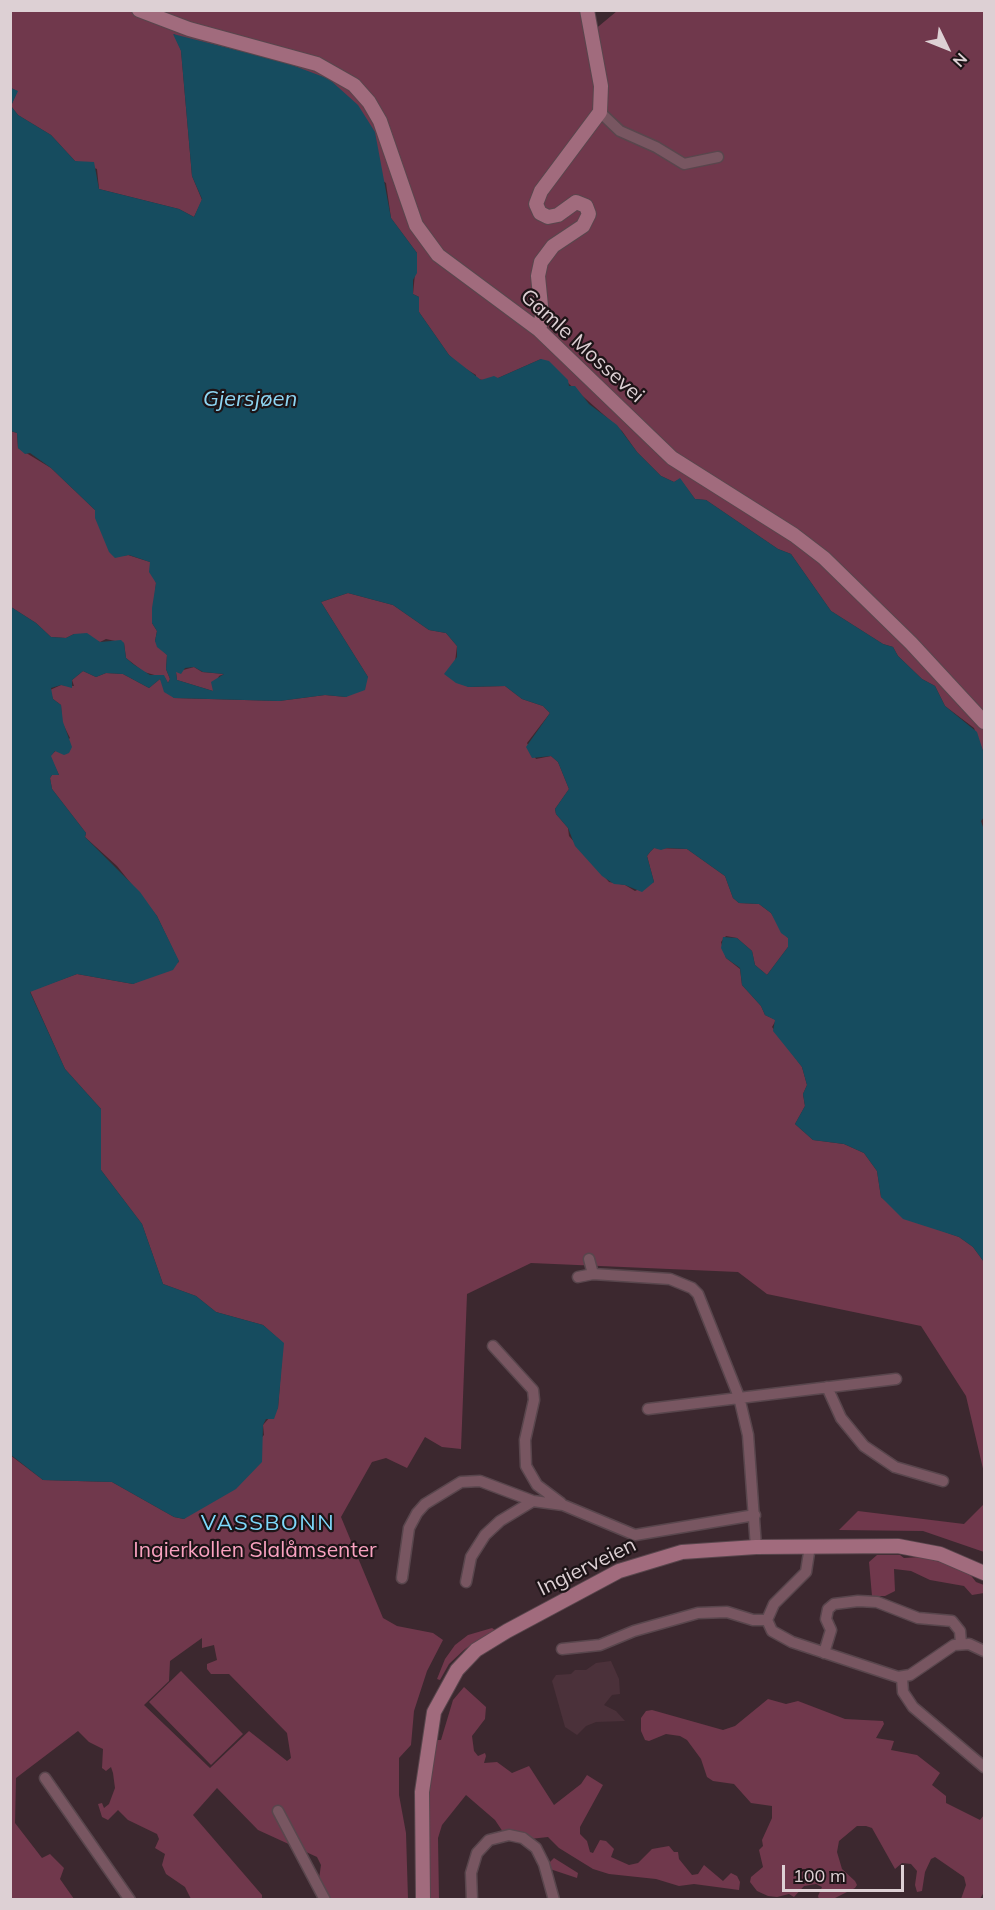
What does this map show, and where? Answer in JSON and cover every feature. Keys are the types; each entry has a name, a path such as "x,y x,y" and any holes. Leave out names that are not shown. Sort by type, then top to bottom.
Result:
{"main road":[{"name":"Gamle Mossevei","path":"139,10 189,29 317,64 354,85 369,102 381,121 411,213 427,242 452,267 539,330 672,458 794,535 825,558 911,643 984,722"},
{"path":"539,330 542,316 538,276 541,262 553,246 583,226 589,214 586,206 576,202 558,215 548,217 537,209 536,200 600,112 601,86 586,10"},
{"name":"Ingierveien","path":"423,1899 421,1799 427,1744 438,1701 450,1678 466,1659 507,1632 634,1564 682,1552 756,1547 912,1547 955,1559 984,1573"}],"street":[{"path":"600,112 620,131 656,147 684,164 718,157"},
{"path":"589,1259 593,1275"},
{"path":"578,1277 593,1275 669,1279 692,1288 704,1305 739,1397 751,1455 756,1547"},
{"path":"493,1346 533,1390 524,1450 528,1471 537,1485 563,1505 635,1535 755,1515"},
{"path":"648,1409 896,1379"},
{"path":"827,1387 841,1419 864,1446 895,1467 943,1480"},
{"path":"402,1578 409,1528 425,1504 446,1489 471,1480 533,1501 563,1505"},
{"path":"466,1582 471,1557 485,1535 500,1521 533,1501"},
{"path":"767,1620 774,1604 806,1572 810,1546"},
{"path":"824,1653 831,1630 826,1618 828,1609 834,1604 858,1601 877,1602 918,1618 952,1621 960,1631 961,1644"},
{"path":"562,1649 608,1643 634,1631 698,1613 720,1611 756,1621 767,1620"},
{"path":"767,1620 775,1633 824,1653 902,1678 913,1674 945,1650 961,1644 984,1651"},
{"path":"902,1678 902,1690 913,1707 984,1767"},
{"path":"45,1778 130,1899"},
{"path":"278,1811 325,1899"},
{"path":"472,1899 471,1873 477,1853 489,1840 509,1835 523,1838 536,1848 544,1864 554,1899"}],"shaded area":[{"path":"611,1661 619,1679 620,1694 612,1695 604,1705 616,1711 625,1721 596,1722 586,1726 577,1735 565,1727 552,1681 556,1675 571,1674 575,1670 586,1670 596,1663"}],"green space":[{"path":"587,10 593,31 617,11 984,11 984,754 974,728 945,706 935,686 922,679 898,656 893,647 883,644 831,611 791,554 778,549 706,500 695,499 680,479 674,482 661,476 637,452 622,431 541,359 498,378 484,380 476,379 476,375 461,366 449,355 419,312 419,297 413,294 417,253 391,218 386,183 174,34 181,50 192,176 202,200 194,217 179,209 99,189 97,169 75,161 51,135 18,115 11,106 17,91 11,88 11,11"},
{"path":"10,431 17,433 18,448 51,468 95,510 99,525 121,556 128,555 150,562 156,583 152,623 157,631 155,641 167,655 166,669 170,679 168,683 165,678 144,672 126,658 124,643 106,639 100,642 74,634 66,638 51,637 36,623 11,607"},
{"name":"Ingierkollen Slalåmsenter","path":"348,593 393,605 429,630 446,633 457,646 455,662 468,687 505,686 522,699 543,706 550,713 527,743 536,759 551,756 558,762 569,789 555,809 556,814 568,828 569,836 609,882 625,885 635,891 654,882 647,856 654,848 687,849 725,876 733,898 739,903 759,904 771,913 788,938 788,947 767,975 755,965 752,951 737,938 726,936 721,942 726,958 740,969 742,985 761,1006 765,1015 776,1020 772,1027 802,1067 807,1085 803,1094 805,1106 795,1124 813,1140 844,1144 864,1153 877,1171 881,1197 909,1219 959,1237 973,1247 984,1262 984,1473 966,1396 921,1326 767,1294 738,1272 531,1263 467,1294 461,1449 442,1447 425,1437 407,1468 386,1458 372,1462 341,1517 383,1618 397,1626 433,1633 443,1640 427,1671 414,1711 411,1745 399,1758 399,1795 406,1833 408,1899 330,1899 319,1879 321,1865 317,1857 258,1830 217,1788 193,1815 262,1895 262,1899 191,1899 185,1887 166,1874 162,1865 165,1854 155,1848 159,1839 157,1834 128,1820 118,1810 108,1820 102,1817 98,1804 102,1803 104,1808 109,1804 115,1788 113,1773 111,1767 106,1771 102,1768 103,1749 89,1742 78,1731 16,1778 15,1823 42,1858 50,1854 64,1868 60,1879 74,1899 11,1899 10,1455 43,1480 112,1482 174,1517 184,1519 264,1435 263,1425 278,1408 283,1343 263,1325 216,1312 196,1296 163,1284 142,1224 101,1170 101,1109 65,1069 30,991 77,974 133,984 179,962 157,916 117,866 85,837 86,833 52,789 50,778 52,775 59,775 50,756 70,738 62,722 61,705 53,699 50,690 61,685 74,686 72,680 83,671 96,677 106,673 123,674 149,688 160,679 174,698 279,701 325,695 346,697 368,677 321,602","holes":["202,1638 202,1648 214,1645 217,1660 207,1664 207,1669 211,1674 229,1674 287,1733 291,1758 287,1761 249,1731 210,1768 144,1705 169,1681 170,1661"]},
{"path":"194,667 202,672 224,674 219,676 213,691 177,680 176,672"},
{"path":"984,1504 984,1552 923,1531 839,1530 858,1511 964,1524"},
{"path":"877,1555 921,1557 952,1565 969,1573 976,1582 984,1585 984,1593 972,1595 964,1586 930,1580 911,1571 894,1569 895,1591 885,1596 872,1596 869,1562"},
{"path":"492,1628 495,1630 465,1649 449,1664 440,1680 437,1679 445,1659 455,1645 468,1635"},
{"path":"181,1671 243,1734 211,1765 149,1702"},
{"path":"464,1687 486,1707 485,1719 472,1736 474,1751 478,1756 485,1753 484,1763 497,1762 512,1773 529,1766 554,1805 581,1784 587,1775 603,1785 580,1827 580,1834 587,1841 590,1852 593,1853 600,1840 606,1841 614,1849 611,1857 629,1865 638,1863 652,1849 669,1846 674,1852 678,1852 679,1859 692,1875 698,1874 704,1865 723,1881 731,1873 737,1876 740,1882 739,1890 694,1884 679,1886 656,1879 609,1874 593,1869 559,1848 548,1837 530,1839 503,1832 495,1820 466,1795 442,1825 438,1838 439,1899 428,1900 428,1806 435,1740 441,1740 453,1700"},
{"path":"768,1699 786,1704 798,1701 845,1719 883,1721 884,1724 876,1738 894,1741 891,1750 917,1755 940,1773 932,1785 946,1796 946,1803 980,1820 984,1815 984,1892 980,1899 961,1899 966,1885 964,1877 935,1857 931,1859 925,1872 922,1891 917,1892 915,1885 917,1871 911,1864 902,1863 895,1869 872,1828 866,1826 857,1826 839,1841 837,1852 842,1869 857,1885 855,1888 831,1900 819,1899 822,1887 816,1884 804,1886 794,1897 789,1894 777,1897 768,1896 757,1891 750,1882 751,1877 763,1867 759,1850 763,1846 762,1840 772,1818 772,1806 751,1803 734,1784 713,1781 707,1777 701,1759 687,1740 680,1736 666,1734 649,1741 645,1740 641,1731 641,1718 646,1711 652,1710 723,1730 735,1726"},
{"path":"554,1858 578,1873 577,1878 550,1869 550,1862"}],"water":[{"name":"Gjersjøen","path":"173,34 284,62 329,79 358,105 375,132 391,218 417,253 417,273 413,280 413,294 419,297 419,312 449,355 481,380 494,376 498,378 541,359 549,361 568,380 569,386 575,386 589,404 617,425 637,452 661,476 674,482 680,478 695,499 706,500 778,549 791,554 831,611 883,644 893,647 898,656 922,679 935,686 945,706 977,732 984,754 984,817 981,821 984,830 984,1262 973,1247 959,1237 903,1219 881,1197 877,1171 864,1153 844,1144 813,1140 795,1124 805,1106 803,1094 807,1085 802,1067 773,1031 775,1020 765,1015 761,1006 742,985 740,968 726,958 721,948 723,937 737,938 752,951 755,965 767,975 788,947 788,938 781,933 771,913 759,904 739,903 733,898 725,876 687,849 654,848 647,856 654,882 642,892 625,885 614,884 602,876 575,846 568,828 556,814 555,809 569,789 558,762 551,756 532,758 526,747 550,713 543,706 522,699 505,686 468,687 456,683 444,674 457,657 457,646 446,633 429,630 393,605 348,593 321,602 368,677 365,690 346,697 325,695 279,701 174,698 164,692 160,679 149,688 123,674 106,673 96,677 83,671 72,680 72,688 61,685 51,688 53,699 61,705 63,722 72,747 69,753 64,755 55,751 51,756 59,775 52,775 50,778 52,789 86,833 85,837 140,892 157,916 179,961 173,970 133,984 77,974 30,992 65,1069 101,1109 101,1170 142,1224 163,1284 196,1296 216,1312 263,1325 284,1343 278,1408 274,1419 266,1419 263,1425 262,1462 236,1489 184,1519 174,1517 112,1482 43,1480 11,1455 11,607 36,623 51,637 66,638 74,634 87,633 100,642 121,640 124,643 126,658 133,664 150,675 164,675 168,683 170,679 166,669 167,655 157,647 155,641 157,631 152,623 152,608 156,583 149,572 150,562 129,555 115,558 109,552 95,518 95,510 51,468 30,453 25,454 18,448 17,433 11,431 11,106 18,115 51,135 75,161 94,162 99,189 179,209 194,217 202,199 192,176 181,51","holes":["194,667 203,672 224,674 211,682 213,691 177,680 176,672 181,674 185,668"]},
{"path":"11,88 18,91 11,106"}],"district":[{"name":"VASSBONN","path":"268,1523"}]}
